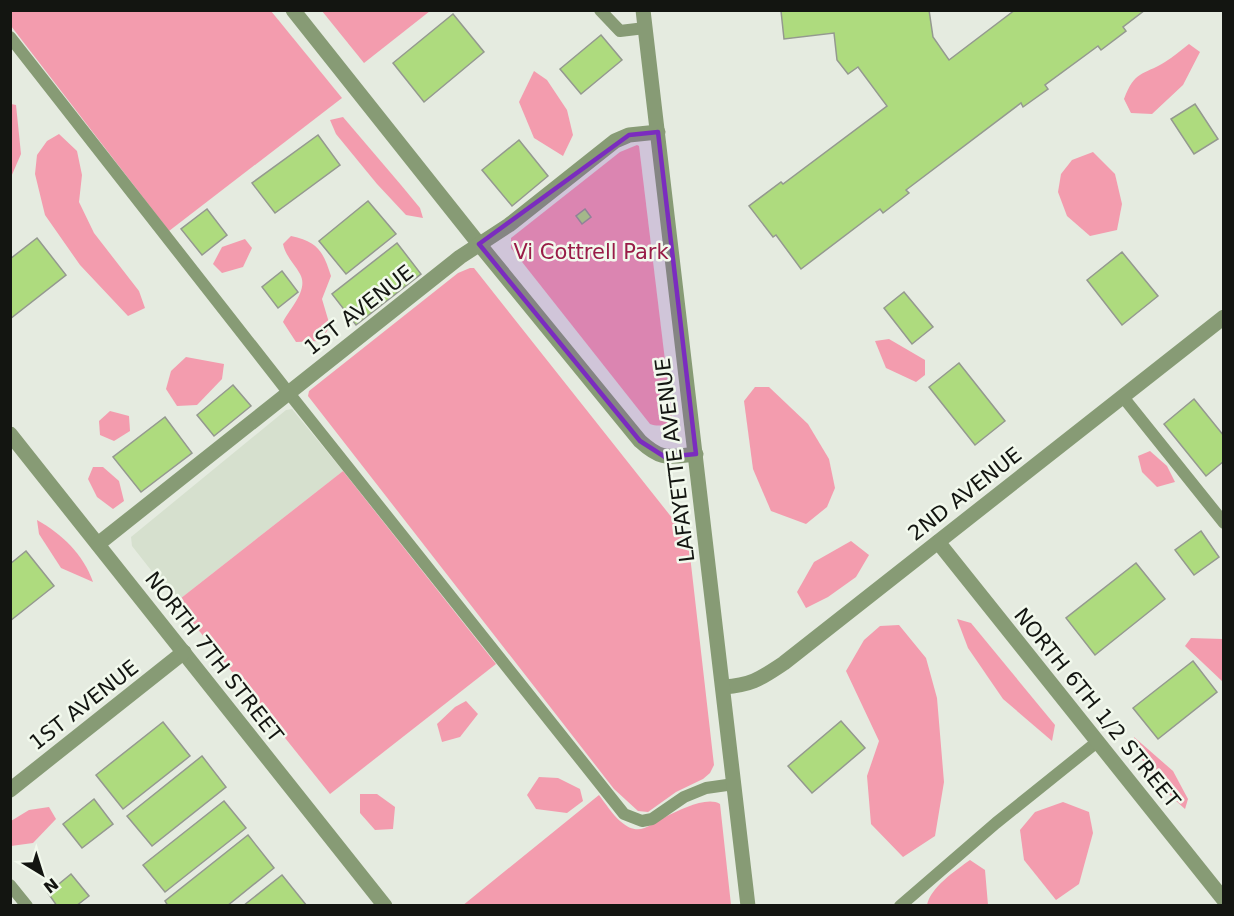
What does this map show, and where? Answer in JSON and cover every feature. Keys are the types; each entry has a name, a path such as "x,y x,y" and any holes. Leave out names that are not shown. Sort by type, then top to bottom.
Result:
{"street":[{"path":"293,10 479,244 640,441 653,453 665,457 696,454"},
{"name":"LAFAYETTE AVENUE","path":"643,10 748,906"},
{"name":"1ST AVENUE","path":"99,544 288,392 479,244 509,225 615,141 629,135 657,132"},
{"name":"2ND AVENUE","path":"724,687 743,686 756,682 784,663 1224,317"},
{"name":"NORTH 7TH STREET","path":"10,434 385,906"},
{"name":"NORTH 6TH 1/2 STREET","path":"938,542 1224,900"},
{"name":"1ST AVENUE","path":"10,790 184,652"}],"lane":[{"path":"600,10 620,31 645,28"},
{"path":"10,37 288,392 624,814 642,821 652,819 684,797 706,788 734,784"},
{"path":"1123,397 1224,523"},
{"path":"900,906 996,823 1097,742"},
{"path":"10,885 27,906"}],"highlighted area":[{"path":"658,132 696,454 665,457 640,441 479,244 629,135"}],"shaded area":[{"path":"292,409 343,471 176,602 132,546 131,537 286,410"}],"green space":[{"path":"10,11 271,11 342,98 169,231 11,26"},
{"path":"322,11 430,11 364,63"},
{"path":"1189,44 1200,52 1183,85 1152,114 1131,113 1124,99 1136,78 1165,62"},
{"path":"534,71 547,80 567,110 573,135 563,156 534,138 519,102"},
{"path":"11,104 16,105 21,154 11,177"},
{"path":"343,117 420,208 423,218 406,215 336,134 330,120"},
{"path":"59,134 77,151 82,175 79,202 94,233 139,291 145,308 128,316 80,265 45,215 35,174 37,155 47,141"},
{"name":"Vi Cottrell Park","path":"639,146 672,418 659,426 650,424 511,248 511,238 620,152"},
{"path":"1093,152 1115,174 1122,204 1117,230 1090,236 1067,216 1058,192 1061,174 1072,160"},
{"path":"291,236 308,241 318,249 331,276 322,299 330,326 321,341 296,342 283,322 298,299 302,286 300,274 284,249 283,244"},
{"path":"245,239 252,248 243,267 222,273 213,264 222,247"},
{"path":"474,268 688,538 714,765 703,779 676,792 648,812 638,811 614,789 308,396 309,391 458,273"},
{"path":"889,339 925,360 925,375 916,382 886,368 875,341"},
{"path":"186,357 224,364 222,379 197,405 177,406 166,389 171,371"},
{"path":"755,387 769,387 808,424 829,459 835,488 827,507 806,524 771,511 753,469 744,401"},
{"path":"110,411 129,416 130,431 114,441 100,435 99,421"},
{"path":"1150,451 1167,466 1175,482 1157,487 1142,472 1138,456"},
{"path":"93,467 103,467 119,481 124,501 113,509 97,497 88,479"},
{"path":"343,471 496,664 330,794 176,602"},
{"path":"37,520 71,546 84,562 93,582 61,568 39,534"},
{"path":"851,541 869,555 856,577 828,597 806,608 797,592 814,562"},
{"path":"957,619 971,623 1055,725 1052,741 1003,699 968,648"},
{"path":"899,625 926,658 937,698 944,782 935,836 903,857 871,824 867,776 879,741 846,671 864,640 880,626"},
{"path":"1191,638 1223,639 1223,682 1185,646"},
{"path":"466,701 478,714 460,737 442,742 437,724 455,707"},
{"path":"1134,737 1173,771 1188,799 1185,809 1169,795 1146,767 1136,747"},
{"path":"539,777 558,778 580,789 583,801 567,813 536,809 527,795"},
{"path":"360,794 377,794 395,807 393,829 375,830 360,813"},
{"path":"599,795 620,821 633,829 644,828 694,805 708,802 720,804 731,905 462,906"},
{"path":"1063,802 1089,812 1093,833 1079,884 1056,900 1024,860 1020,830 1035,812"},
{"path":"49,807 56,819 33,843 11,846 11,821 29,810"},
{"path":"970,860 985,870 988,905 927,905 938,886"}],"building":[{"path":"929,10 933,37 949,60 1015,10 1145,10 1123,27 1126,31 1101,50 1098,46 1045,85 1048,89 1023,107 1021,103 906,190 909,193 883,213 880,209 801,269 776,235 773,237 749,206 781,182 783,184 887,106 858,67 848,74 837,60 834,33 784,39 781,11"},
{"path":"453,14 484,52 424,102 393,63"},
{"path":"601,35 622,60 581,94 560,69"},
{"path":"1195,104 1218,139 1194,154 1171,119"},
{"path":"318,135 340,165 275,213 252,183"},
{"path":"519,140 548,176 512,206 482,170"},
{"path":"368,201 396,234 346,274 319,241"},
{"path":"207,209 227,235 202,255 181,229"},
{"path":"585,209 591,217 582,224 576,216"},
{"path":"37,238 66,275 10,319 10,259"},
{"path":"397,243 421,274 356,325 332,294"},
{"path":"1122,252 1158,296 1122,325 1087,280"},
{"path":"282,271 298,292 278,308 262,287"},
{"path":"904,292 933,327 912,344 884,308"},
{"path":"959,363 1005,421 975,445 929,387"},
{"path":"233,385 251,406 214,436 197,415"},
{"path":"1194,399 1224,436 1224,461 1206,476 1164,424"},
{"path":"165,417 192,453 141,492 113,457"},
{"path":"1201,531 1219,557 1194,575 1175,550"},
{"path":"26,551 54,586 10,621 10,564"},
{"path":"1136,563 1165,599 1095,655 1066,618"},
{"path":"1193,661 1217,692 1158,739 1133,708"},
{"path":"841,721 865,748 812,793 788,766"},
{"path":"163,722 190,756 123,809 96,775"},
{"path":"202,756 226,787 152,846 127,816"},
{"path":"94,799 113,824 82,848 63,824"},
{"path":"224,801 246,828 165,892 143,865"},
{"path":"248,835 274,868 227,906 168,906 165,901"},
{"path":"71,874 89,896 76,906 57,906 48,893"},
{"path":"282,875 307,906 243,906"}]}
